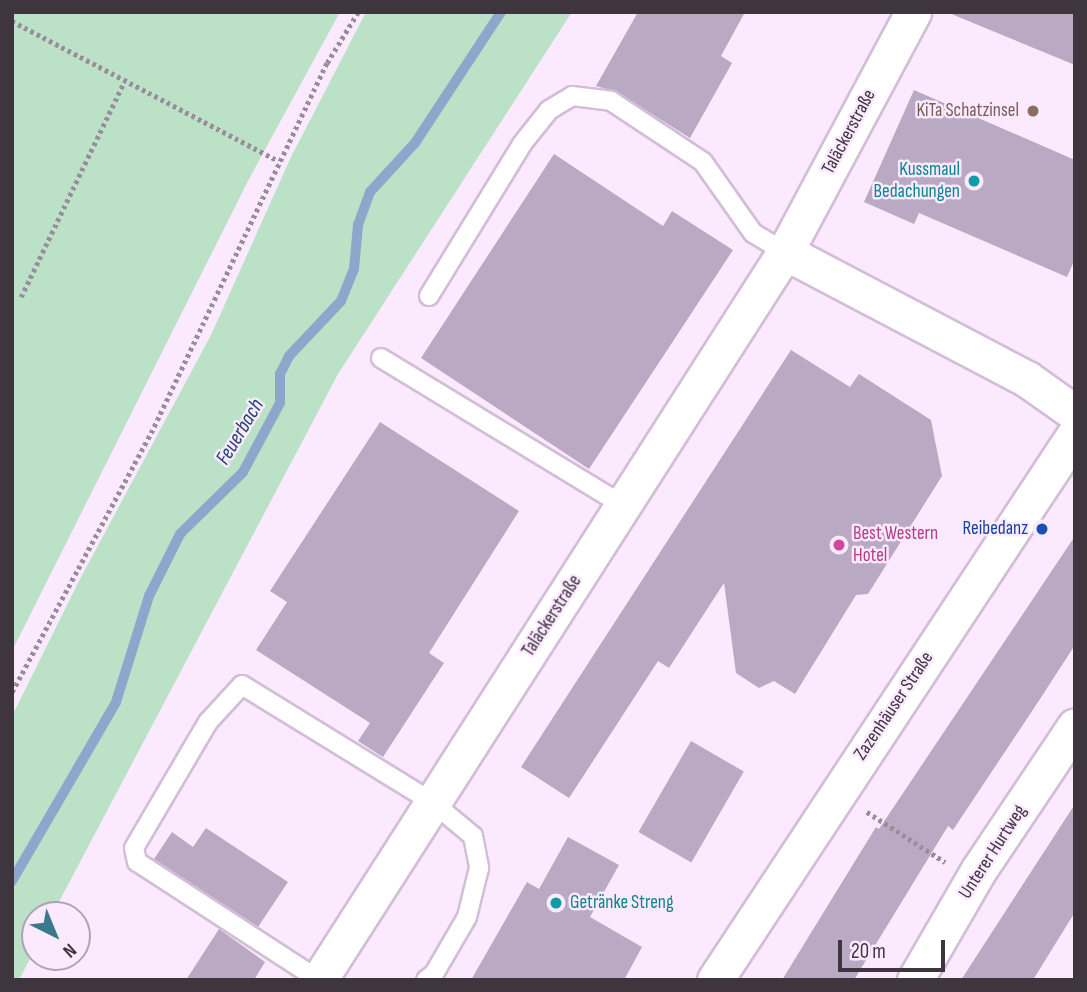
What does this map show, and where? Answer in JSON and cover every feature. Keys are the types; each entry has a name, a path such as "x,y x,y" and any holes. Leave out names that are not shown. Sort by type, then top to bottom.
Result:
{"street":[{"name":"Taläckerstraße","path":"319,980 785,252 913,12"},
{"path":"785,252 1027,379 1075,413"},
{"name":"Zazenhäuser Straße","path":"715,980 1075,434"},
{"name":"Unterer Hurtweg","path":"915,980 973,880 1075,726"}],"lane":[{"path":"429,296 522,144 549,110 572,96 611,101 703,162 753,233 785,252"},
{"path":"381,358 623,505"},
{"path":"319,980 137,862 134,848 208,722 242,685 432,802 473,836 479,868 467,917 435,974 426,980"}],"path":[{"path":"12,692 150,433 279,161 358,12"},
{"path":"12,21 279,161"},
{"path":"22,296 124,82"},
{"path":"837,792 973,880"}],"green space":[{"path":"12,12 340,12 249,179 12,651"},
{"path":"366,12 572,12 338,374 59,901 21,901 21,971 24,971 19,980 12,980 12,716 80,579 211,335 291,157"}],"building":[{"path":"638,12 745,12 721,56 732,63 690,138 617,92 596,86"},
{"path":"950,12 1075,12 1075,65 949,13"},
{"name":"Kussmaul Bedachungen","path":"914,90 1075,160 1075,259 1067,277 919,213 914,224 864,202"},
{"path":"554,154 663,226 672,211 733,250 589,469 421,358"},
{"path":"791,350 850,387 859,374 931,420 942,476 868,594 856,595 795,694 774,681 759,688 736,673 724,583 669,668 658,661 569,798 521,767"},
{"path":"380,422 519,511 429,653 444,663 383,757 358,741 370,723 256,650 287,602 270,591"},
{"path":"1075,536 1075,645 1040,699 953,830 948,826 854,980 782,980 876,827 879,829"},
{"path":"691,741 744,772 691,862 638,832"},
{"path":"1075,804 1075,912 1033,980 961,980"},
{"path":"206,828 288,882 258,927 154,859 172,832 193,847"},
{"name":"Getränke Streng","path":"568,837 619,865 590,917 642,947 624,980 471,980 527,882 539,889"},
{"path":"219,929 265,962 254,980 186,980"}],"waterway":[{"name":"Feuerbach","path":"12,881 116,702 149,596 180,534 243,472 280,403 280,374 289,356 341,301 354,269 358,225 370,192 415,143 501,12"}],"place":[{"name":"KiTa Schatzinsel","path":"1033,111"},
{"name":"Kussmaul Bedachungen","path":"974,181"},
{"name":"Reibedanz","path":"1042,529"},
{"name":"Best Western Hotel","path":"839,545"},
{"name":"Getränke Streng","path":"556,903"}]}
